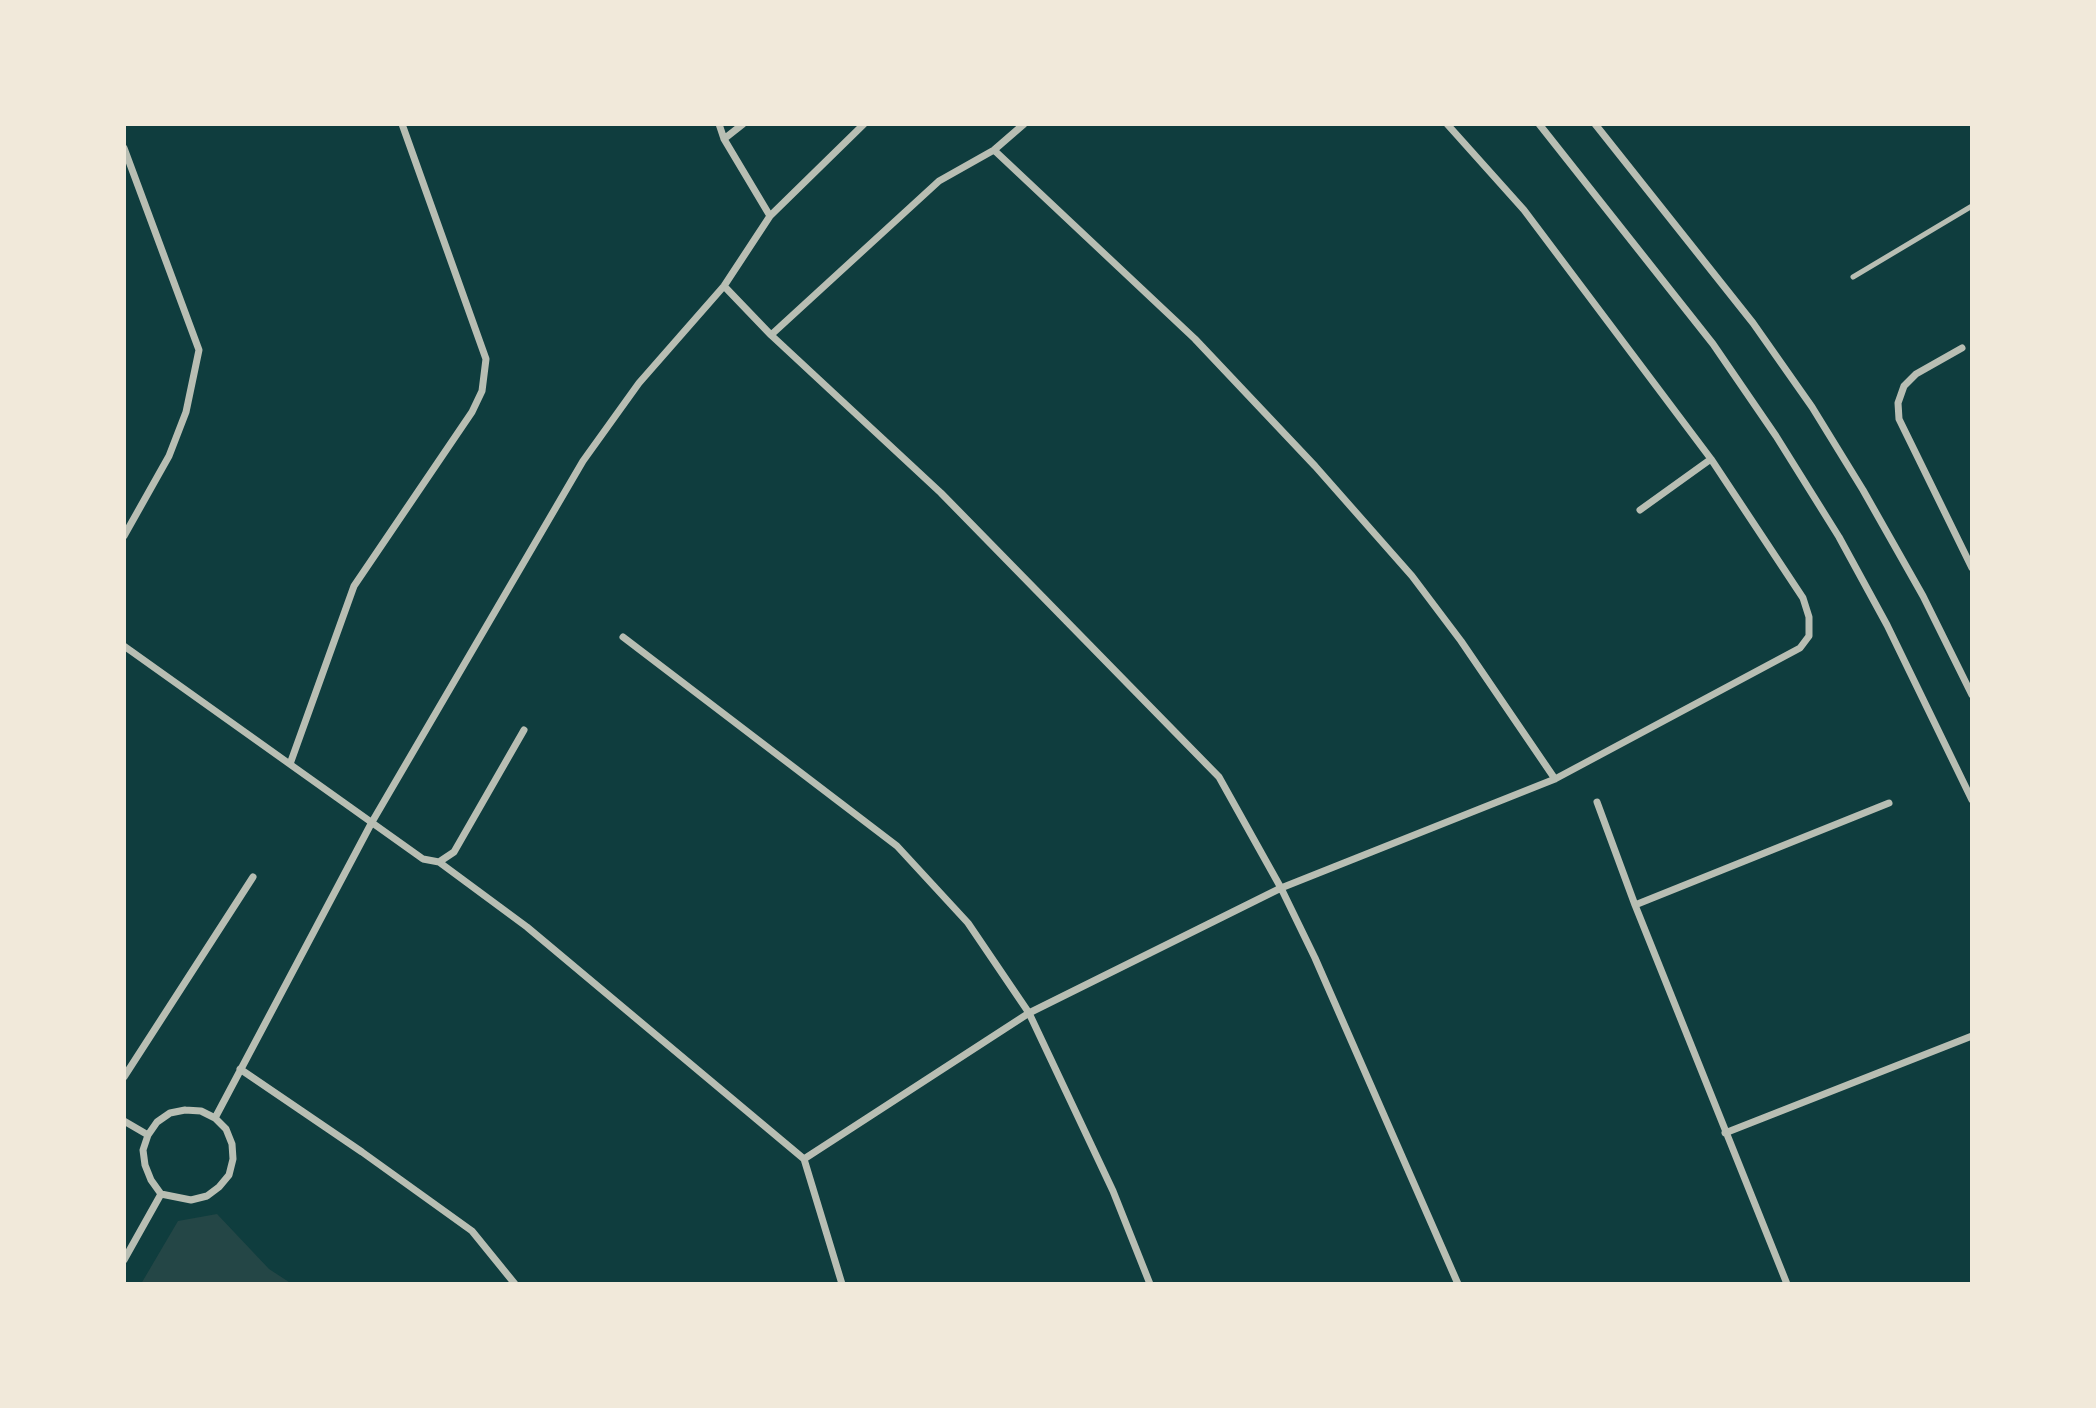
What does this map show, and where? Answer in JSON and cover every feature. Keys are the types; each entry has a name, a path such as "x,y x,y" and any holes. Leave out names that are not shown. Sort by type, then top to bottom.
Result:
{"street":[{"path":"290,764 354,586 472,412 482,391 486,359 402,124"},
{"path":"719,124 724,139 770,216"},
{"path":"724,139 743,124"},
{"path":"215,1118 372,822 583,461 639,383 724,286 770,216 864,124"},
{"path":"771,335 939,181 994,150 1024,124"},
{"path":"804,1160 1029,1013 1281,888 1555,779 1800,648 1809,636 1809,617 1803,598 1711,459 1524,210 1447,124"},
{"path":"1539,124 1713,344 1776,436 1839,537 1888,625 1972,800"},
{"path":"1595,124 1753,323 1812,407 1923,596 1972,695"},
{"path":"124,148 200,350 186,412 169,456 124,536"},
{"path":"994,150 1195,339 1315,466 1412,576 1461,640 1555,779"},
{"path":"724,286 771,335 942,494 1219,777 1281,888 1326,983 1458,1284"},
{"path":"1962,348 1916,374 1904,386 1898,411 1899,419 1972,568"},
{"path":"1640,510 1711,459"},
{"path":"623,637 897,846 968,923 1029,1013 1113,1191 1150,1284"},
{"path":"124,646 423,859 439,862 527,927 804,1160 842,1284"},
{"path":"439,862 454,852 524,730"},
{"path":"1597,802 1635,905 1787,1284"},
{"path":"1635,905 1889,803"},
{"path":"124,1077 253,877"},
{"path":"1725,1133 1972,1036"},
{"path":"240,1069 472,1231 514,1284"},
{"path":"177,1111 201,1111 215,1118 226,1129 232,1144 233,1159 229,1175 207,1196 191,1200 161,1194 145,1166 143,1150 148,1135 157,1122 177,1111"},
{"path":"124,1121 148,1135"},
{"path":"124,1260 161,1194"}],"lane":[{"path":"1853,277 1972,205"}],"shaded area":[{"path":"217,1214 269,1269 292,1284 141,1284 178,1221"}]}
